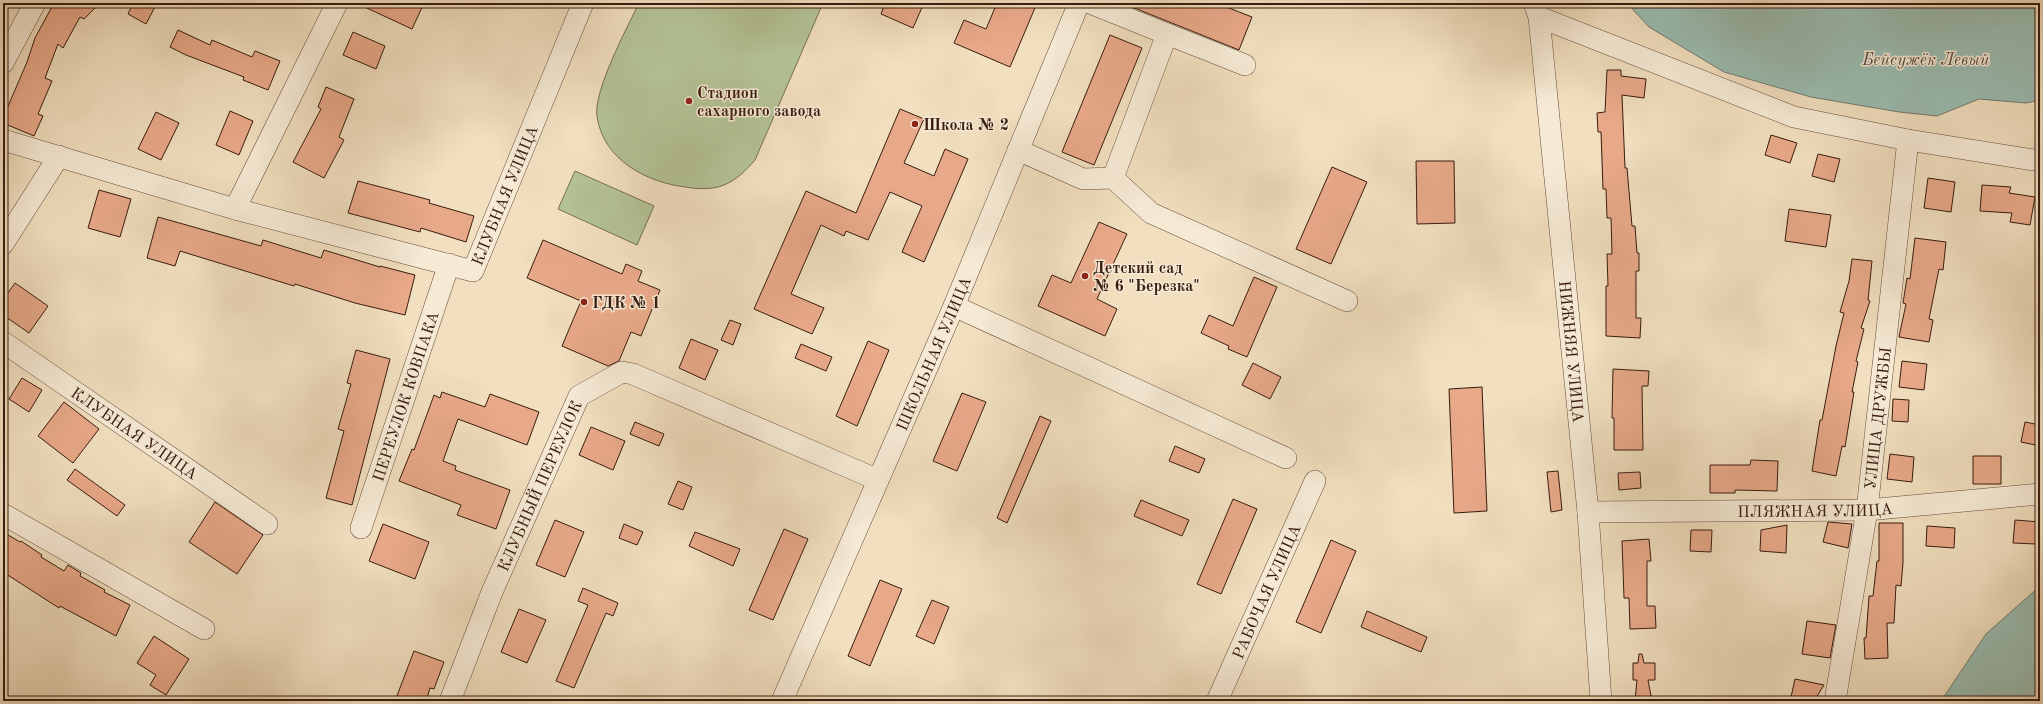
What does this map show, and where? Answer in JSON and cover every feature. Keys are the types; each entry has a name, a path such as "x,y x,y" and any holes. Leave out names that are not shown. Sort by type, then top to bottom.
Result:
{"street":[{"path":"3,63 35,3"},
{"path":"236,208 337,3"},
{"name":"КЛУБНАЯ УЛИЦА","path":"3,140 236,208 473,271 583,3"},
{"name":"ШКОЛЬНАЯ УЛИЦА","path":"782,701 954,306 1079,3"},
{"path":"1090,3 1245,65"},
{"path":"1537,10 1794,117 1908,140 2040,161"},
{"name":"НИЖНЯЯ УЛИЦА","path":"1537,10 1588,512 1601,701"},
{"path":"1113,178 1167,34"},
{"name":"УЛИЦА ДРУЖБЫ","path":"1836,695 1867,510 1908,140"},
{"path":"1018,150 1083,179 1113,178 1151,213 1347,300"},
{"path":"3,244 59,156"},
{"name":"ПЕРЕУЛОК КОВПАКА","path":"361,528 449,264"},
{"path":"954,306 1286,458"},
{"name":"КЛУБНАЯ УЛИЦА","path":"3,342 267,524"},
{"name":"КЛУБНЫЙ ПЕРЕУЛОК","path":"450,701 492,592 579,396 622,372 633,374 878,480"},
{"name":"РАБОЧАЯ УЛИЦА","path":"1217,701 1315,482"},
{"name":"ПЛЯЖНАЯ УЛИЦА","path":"1588,512 1867,510 2040,494"},
{"path":"3,514 204,629"}],"green space":[{"name":"Стадион сахарного завода","path":"639,3 823,3 755,160 741,174 729,183 715,188 700,189 656,180 642,174 618,157 608,145 601,132 597,117 597,106 600,92 619,43"},
{"path":"575,171 654,206 637,245 558,209"}],"water":[{"name":"Бейсужёк Левый","path":"1627,3 2040,3 2040,100 2026,103 1979,99 1937,116 1899,112 1811,97 1724,72 1649,27"},
{"path":"2040,586 2040,701 1941,701 1986,634"}],"building":[{"path":"54,3 100,3 84,19 80,17 63,48 58,44 45,78 52,81 38,114 43,116 34,136 3,123 3,118 27,62 35,38"},
{"path":"133,3 157,3 146,24 128,14"},
{"path":"356,3 424,3 412,29"},
{"path":"885,3 924,3 913,28 881,14"},
{"path":"997,3 1037,3 1010,67 954,43 964,20 986,29"},
{"path":"1122,3 1216,3 1252,17 1239,50"},
{"path":"178,30 210,45 212,40 252,57 255,51 280,61 268,90 243,80 244,77 186,55 170,47"},
{"path":"353,32 385,46 376,69 343,55"},
{"path":"1110,35 1142,48 1094,165 1062,152"},
{"path":"1607,70 1621,70 1621,76 1646,79 1644,98 1622,95 1625,168 1627,168 1632,226 1635,226 1637,253 1639,253 1639,271 1636,271 1636,318 1641,318 1640,338 1606,336 1606,286 1608,286 1607,254 1612,254 1611,218 1607,218 1606,189 1603,189 1601,132 1598,132 1597,113 1605,112"},
{"path":"326,87 354,99 339,137 344,140 324,178 293,162 321,109 318,107"},
{"path":"900,109 924,119 904,163 934,176 945,149 968,159 924,262 902,252 922,206 890,192 868,240 846,231 844,236 821,225 791,294 824,308 812,334 754,309 806,191 856,213"},
{"path":"230,111 253,121 239,155 216,145"},
{"path":"156,112 179,123 161,160 138,149"},
{"path":"1771,135 1797,143 1790,163 1765,155"},
{"path":"1818,154 1840,159 1834,182 1812,176"},
{"path":"1416,161 1454,161 1455,223 1417,224"},
{"path":"1332,167 1367,182 1331,264 1296,249"},
{"path":"1928,178 1955,182 1951,212 1924,208"},
{"path":"358,181 430,200 429,203 474,216 466,242 421,228 420,232 348,213"},
{"path":"1982,185 2011,187 2009,193 2035,197 2030,225 2010,222 2012,213 1980,211"},
{"path":"99,190 131,199 120,237 88,228"},
{"path":"1789,209 1831,215 1826,247 1785,241"},
{"path":"158,217 261,246 263,240 321,258 324,250 380,267 415,275 405,315 355,303 295,284 294,286 180,251 175,266 147,258"},
{"path":"1099,222 1127,234 1097,299 1117,309 1105,336 1038,306 1052,275 1071,283"},
{"path":"1915,238 1946,242 1943,270 1939,269 1929,319 1933,320 1929,342 1899,337 1906,304 1903,303 1907,278 1910,279"},
{"path":"543,240 622,274 626,264 642,271 638,281 660,290 641,336 631,332 619,361 608,366 562,346 581,301 527,278"},
{"path":"1852,259 1872,261 1868,300 1870,301 1861,328 1864,329 1856,361 1858,362 1852,392 1854,392 1845,447 1842,446 1836,476 1812,471 1820,420 1822,420 1844,313 1840,312 1849,281"},
{"path":"1254,277 1277,287 1247,357 1228,349 1229,346 1201,333 1209,315 1233,326"},
{"path":"15,283 48,306 29,333 3,315 3,300"},
{"path":"730,320 741,324 733,345 721,340"},
{"path":"691,339 718,350 705,380 679,368"},
{"path":"868,341 889,350 857,426 836,416"},
{"path":"801,344 832,357 826,371 795,358"},
{"path":"356,350 390,359 352,505 326,498 344,431 338,429 351,384 347,383"},
{"path":"1902,361 1927,364 1924,390 1899,387"},
{"path":"1253,363 1281,377 1270,399 1242,385"},
{"path":"1613,369 1649,371 1648,386 1642,386 1643,450 1614,450 1614,418 1612,418"},
{"path":"22,378 42,390 29,412 9,399"},
{"path":"1482,387 1487,511 1454,513 1449,389"},
{"path":"442,392 485,407 490,394 539,412 527,445 458,419 443,461 456,466 455,470 510,490 496,529 457,515 461,505 399,481 412,449 414,450 434,395 440,398"},
{"path":"962,393 986,402 957,471 933,461"},
{"path":"1893,399 1909,400 1908,422 1892,421"},
{"path":"64,402 99,429 73,463 38,436"},
{"path":"1040,416 1051,421 1007,523 997,518"},
{"path":"635,422 664,434 659,446 630,434"},
{"path":"2025,422 2040,425 2040,446 2021,442"},
{"path":"591,427 625,441 613,470 579,455"},
{"path":"1175,446 1205,459 1199,473 1169,461"},
{"path":"1890,454 1914,457 1912,482 1887,479"},
{"path":"1973,456 2001,456 2001,484 1973,484"},
{"path":"1751,460 1778,461 1777,491 1735,490 1735,493 1710,493 1710,465 1750,465"},
{"path":"75,469 125,505 117,516 67,480"},
{"path":"1558,471 1562,510 1551,512 1547,472"},
{"path":"1640,472 1641,488 1619,490 1618,473"},
{"path":"678,481 692,487 683,510 668,504"},
{"path":"1233,499 1257,509 1221,594 1197,584"},
{"path":"1141,500 1189,520 1182,536 1134,516"},
{"path":"215,502 263,535 237,574 189,542"},
{"path":"555,520 584,532 565,577 536,565"},
{"path":"2015,520 2040,522 2040,533 2036,544 2013,543"},
{"path":"1828,522 1852,524 1848,548 1823,542"},
{"path":"1879,523 1903,523 1903,563 1901,586 1896,585 1894,623 1887,623 1888,658 1865,659 1864,638 1866,638 1869,596 1873,596 1877,561 1879,561"},
{"path":"383,524 429,542 415,579 369,561"},
{"path":"624,524 643,532 637,545 619,538"},
{"path":"1787,525 1786,553 1760,551 1761,530"},
{"path":"1927,526 1955,528 1954,548 1926,546"},
{"path":"784,529 808,539 773,620 749,610"},
{"path":"1691,530 1712,530 1711,552 1690,551"},
{"path":"3,532 20,542 21,541 42,555 41,557 64,571 68,565 81,573 80,576 105,590 104,592 130,605 116,636 60,606 59,608 3,572"},
{"path":"695,532 740,549 733,566 689,546"},
{"path":"1649,539 1651,561 1647,561 1647,606 1655,606 1656,628 1630,629 1629,598 1624,598 1622,541"},
{"path":"1331,540 1356,551 1321,633 1296,622"},
{"path":"880,580 902,589 870,666 848,656"},
{"path":"583,588 618,603 613,616 606,613 574,688 556,681 588,605 578,601"},
{"path":"932,600 949,607 934,644 916,636"},
{"path":"519,609 546,620 527,663 501,652"},
{"path":"1367,611 1427,637 1421,652 1361,627"},
{"path":"1807,621 1836,625 1830,658 1802,654"},
{"path":"154,636 189,659 166,695 150,685 156,675 137,663"},
{"path":"414,651 444,662 434,689 430,688 426,701 395,701"},
{"path":"1639,654 1642,654 1644,663 1655,663 1655,680 1648,680 1652,701 1635,701 1637,680 1633,680 1633,663 1638,663"},
{"path":"1795,679 1824,685 1814,701 1810,701 1791,697"}],"place":[{"name":"Стадион сахарного завода","path":"689,101"},
{"name":"Школа № 2","path":"915,124"},
{"name":"Детский сад № 6 \"Березка\"","path":"1085,276"},
{"name":"ГДК № 1","path":"584,302"}]}
